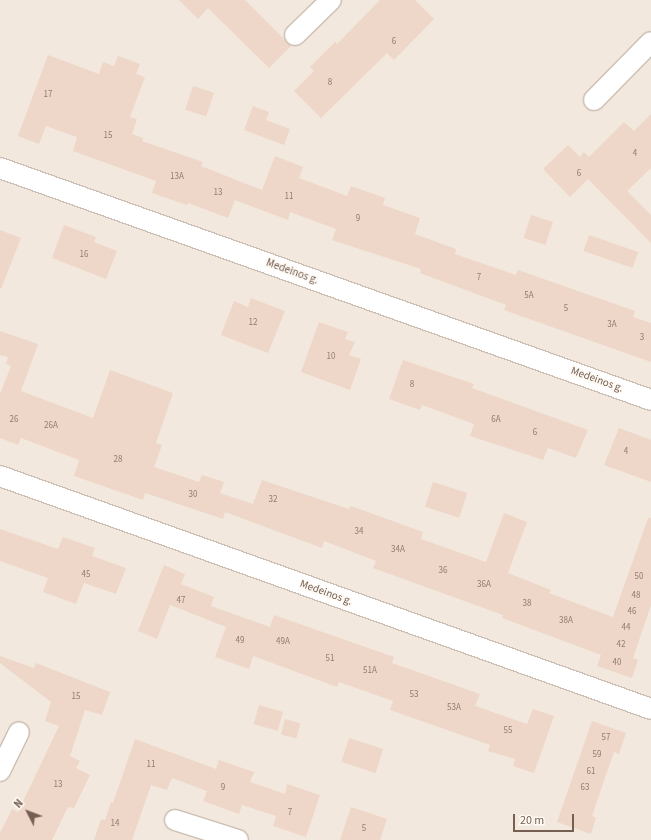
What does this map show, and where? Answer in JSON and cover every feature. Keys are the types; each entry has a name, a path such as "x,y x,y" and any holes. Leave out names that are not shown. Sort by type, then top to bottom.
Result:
{"street":[{"path":"295,35 331,0"},
{"path":"594,100 651,42"},
{"name":"Medeinos g.","path":"0,168 651,400"},
{"name":"Medeinos g.","path":"0,476 651,709"},
{"path":"0,771 19,732"},
{"path":"175,820 238,840"}],"shaded area":[{"path":"0,0 651,0 651,840 0,840"}],"building":[{"path":"179,0 245,0 291,46 269,68 208,8 198,19"},
{"path":"380,0 415,0 434,19 394,60 387,53 321,118 294,91 314,71 310,67 335,42 337,44"},
{"path":"48,55 99,74 103,62 114,66 118,56 140,64 136,74 145,77 130,117 137,119 132,134 143,138 142,141 203,162 201,166 262,190 275,156 303,167 299,178 347,196 351,186 385,198 383,205 420,218 415,234 456,249 455,254 516,275 518,270 635,311 633,317 651,323 651,362 504,310 506,305 420,273 421,269 332,240 336,229 290,212 288,220 235,200 228,218 188,203 187,205 152,193 156,181 73,151 77,137 46,126 39,144 18,136"},
{"path":"193,86 214,93 206,117 185,110"},
{"path":"253,106 269,112 266,120 290,129 284,145 244,130"},
{"path":"651,114 651,168 627,191 651,215 651,243 588,179 570,197 543,169 568,145 580,157 584,152 589,157 624,122 634,131"},
{"path":"531,215 553,222 545,245 524,238"},
{"path":"64,225 96,237 94,242 117,251 106,279 52,258"},
{"path":"0,230 21,238 1,289 0,288"},
{"path":"589,235 638,252 633,268 583,251"},
{"path":"251,298 285,311 268,353 221,335 234,301 248,307"},
{"path":"319,322 348,332 345,339 355,342 349,355 361,359 350,390 301,372"},
{"path":"0,331 38,344 21,391 93,418 110,370 173,393 156,443 162,445 154,467 199,482 202,475 224,482 220,493 253,504 262,480 349,509 351,506 423,532 421,539 486,562 504,513 527,522 508,573 551,590 549,593 613,617 648,518 651,518 651,605 633,658 638,660 632,678 597,666 601,655 502,618 503,615 373,568 376,561 324,541 322,548 225,512 223,519 145,493 143,500 74,476 79,460 21,438 18,445 0,438 0,394 11,366 6,364 8,357 0,355"},
{"path":"403,360 474,384 472,388 588,430 576,458 548,448 543,460 470,436 474,424 422,405 420,410 389,399"},
{"path":"619,428 651,440 651,482 604,465"},
{"path":"433,482 467,493 459,518 425,507"},
{"path":"0,529 58,549 63,537 95,548 92,556 126,568 116,594 84,583 76,604 43,592 48,578 0,561"},
{"path":"164,565 185,574 181,584 214,597 211,606 270,627 274,615 394,657 392,663 480,694 475,706 527,724 533,709 554,716 534,773 513,766 515,759 488,751 490,745 390,710 393,701 339,682 337,687 253,656 249,669 215,657 226,627 170,605 157,639 138,631"},
{"path":"0,656 34,668 36,663 110,692 102,715 85,710 70,756 80,761 76,768 90,775 74,808 68,807 52,840 0,840 0,833 12,809 18,812 59,726 45,721 51,702 0,663"},
{"path":"259,705 283,712 278,731 253,724"},
{"path":"285,719 300,723 296,739 281,734"},
{"path":"592,721 626,733 619,754 614,752 608,769 592,816 596,818 591,834 557,822"},
{"path":"349,738 383,749 376,773 341,762"},
{"path":"135,739 216,769 219,760 254,772 250,782 285,794 287,784 320,795 306,837 273,826 276,816 242,805 239,814 203,801 207,791 172,778 167,790 151,785 132,840 94,840 101,819 105,820 111,802 113,803"},
{"path":"351,807 387,819 380,840 340,840"}]}
